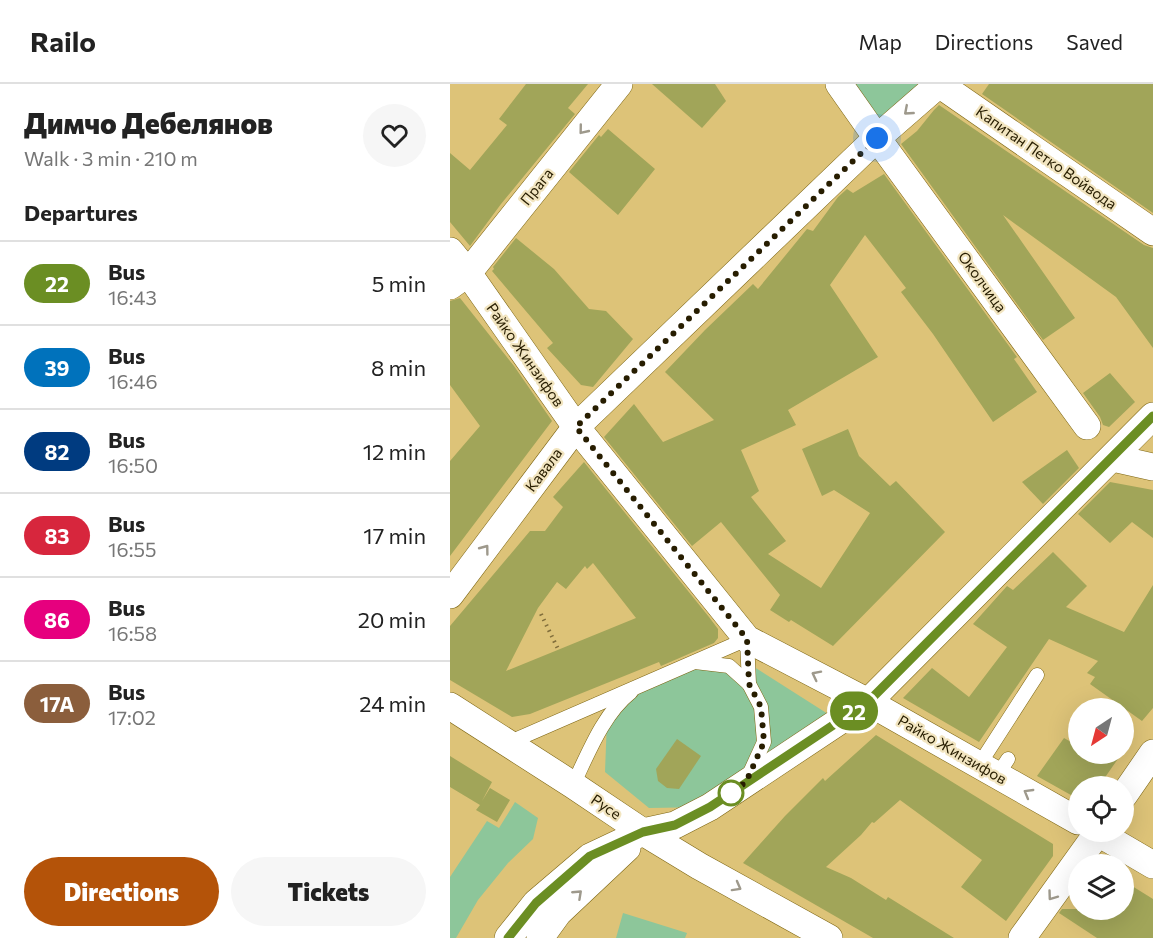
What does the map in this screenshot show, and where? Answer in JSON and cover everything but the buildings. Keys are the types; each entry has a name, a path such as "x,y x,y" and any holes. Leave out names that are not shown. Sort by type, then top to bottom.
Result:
{"street":[{"name":"Прага","path":"459,280 619,84"},
{"name":"Околчица","path":"839,84 1087,426"},
{"name":"Кавала","path":"450,596 576,427 877,138 939,84"},
{"name":"Капитан Петко Войвода","path":"939,84 1153,232"},
{"name":"Райко Жинзифов","path":"450,251 459,280 747,639 995,766 1068,813"},
{"path":"508,938 536,903 590,856 643,832 675,825 710,807 868,702 1153,416"},
{"path":"1113,458 1153,467"},
{"name":"Русе","path":"450,706 643,832 699,866 829,938"},
{"path":"1134,781 1153,753"},
{"path":"540,938 558,912 643,832"},
{"path":"1022,938 1085,842"},
{"name":"Райко Жинзифов","path":"1115,842 1153,865"}],"lane":[{"path":"508,742 747,639 749,684"},
{"path":"694,662 729,666 749,684 761,707 764,742 746,782"},
{"path":"995,766 1037,675"},
{"path":"573,785 591,746 607,719 626,696 637,687"}],"path":[{"path":"541,614 558,649"}],"green space":[{"path":"838,84 939,84 877,138"},
{"path":"694,662 729,666 749,683 748,663 839,721 710,807 649,808 605,772 607,719 626,696"},
{"path":"515,802 538,818 533,839 508,863 478,900 456,938 450,938 450,877 487,821 499,828"},
{"path":"623,913 687,933 685,938 616,938"}],"bus line":[{"name":"22","path":"508,938 536,903 590,856 643,832 675,825 710,807 868,702 1153,416"}],"route":[{"path":"731,793 728,795 746,782 764,742 761,707 749,684 747,639 576,427 877,138"}]}
